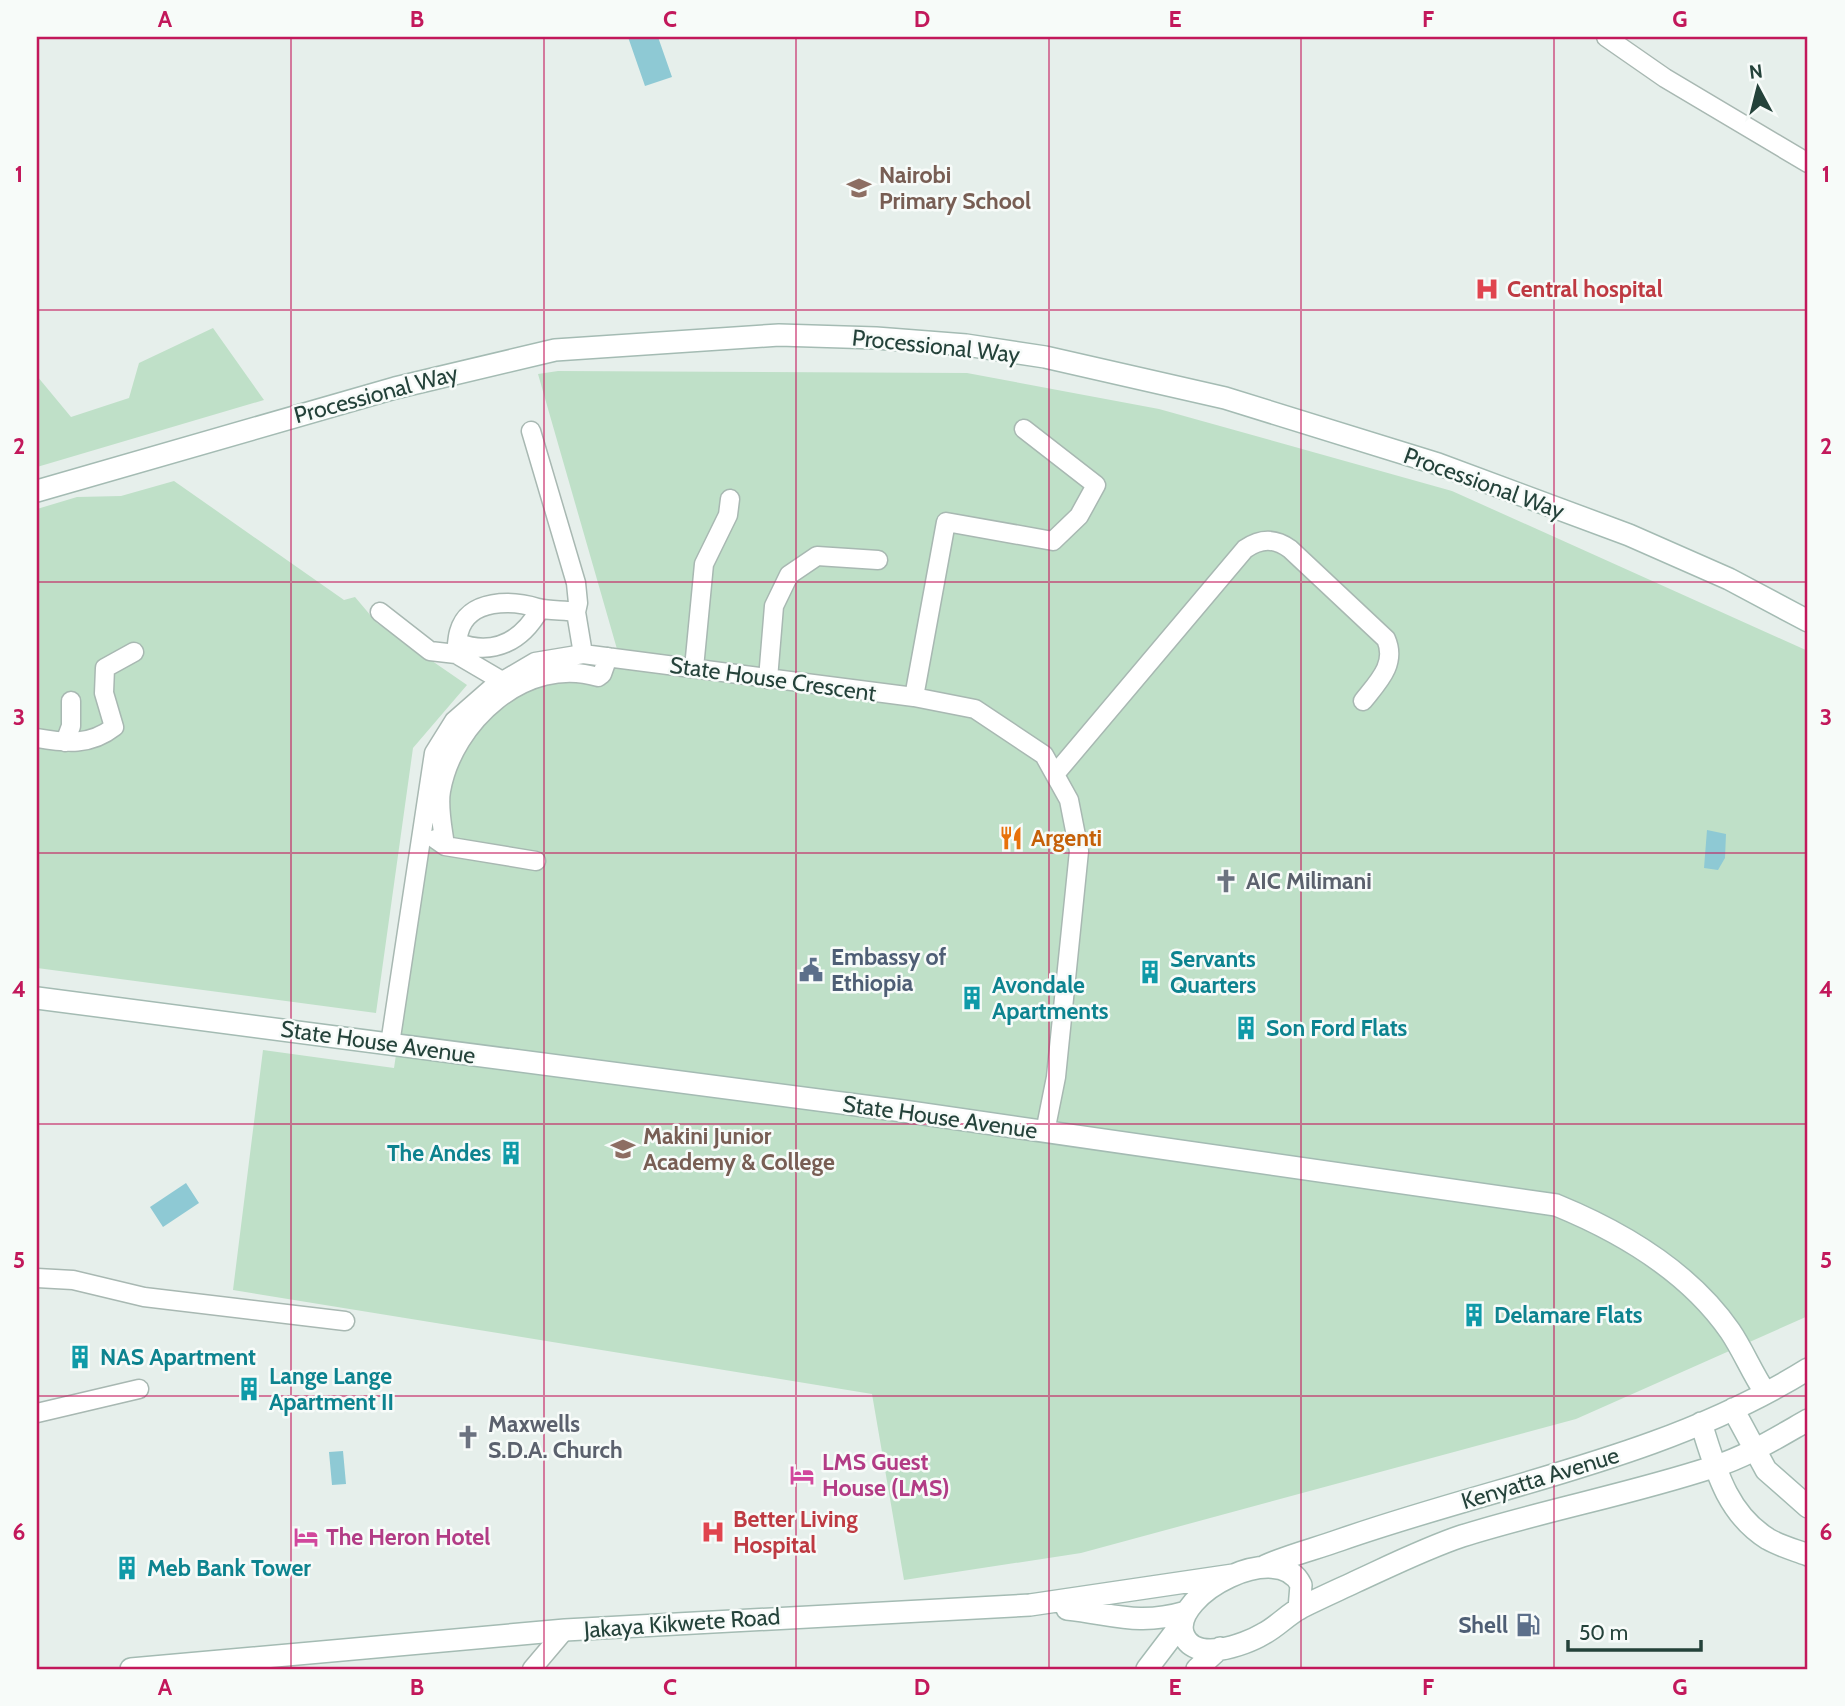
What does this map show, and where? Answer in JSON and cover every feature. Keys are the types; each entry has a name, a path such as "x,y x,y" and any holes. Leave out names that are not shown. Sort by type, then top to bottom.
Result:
{"main road":[{"name":"Processional Way","path":"37,491 395,388 555,349 779,335 876,338 966,345 1045,357 1225,398 1438,464 1629,535 1729,579 1808,621"},
{"name":"State House Avenue","path":"37,998 1045,1132 1556,1205 1605,1228 1683,1277 1731,1333 1765,1392"},
{"name":"Kenyatta Avenue","path":"1233,1575 1263,1567 1397,1519 1581,1468 1687,1432 1808,1370"},
{"path":"1733,1409 1752,1450 1766,1469 1808,1507"},
{"name":"Kenyatta Avenue","path":"1220,1648 1261,1636 1299,1609 1459,1537 1715,1467 1808,1420"},
{"path":"1701,1423 1723,1490 1743,1518 1768,1539 1808,1555"},
{"path":"1516,1486 1525,1519"},
{"path":"1263,1567 1279,1567 1298,1578 1303,1592 1299,1609"},
{"path":"1147,1669 1184,1618 1207,1592 1233,1575"},
{"name":"Jakaya Kikwete Road","path":"131,1669 565,1630 1030,1605 1233,1575"},
{"path":"1030,1605 1100,1612 1141,1621 1184,1618"},
{"path":"1184,1618 1183,1634 1195,1647 1220,1648"},
{"path":"1197,1669 1220,1648"}],"street":[{"path":"1606,37 1665,78 1808,163"},
{"path":"914,697 946,522 1053,541 1079,516 1096,485 1024,429"},
{"path":"531,431 576,583 576,612 583,654"},
{"path":"694,668 704,564 728,515 730,499"},
{"path":"1056,773 1245,549 1260,541 1273,540 1290,549 1386,639 1391,650 1389,662 1363,701"},
{"path":"768,679 774,606 789,575 817,556 878,560"},
{"path":"457,648 459,631 465,621 486,606 516,601 540,609 576,612"},
{"path":"380,612 430,651 494,648 515,640 531,625 540,609"},
{"path":"457,648 502,681"},
{"path":"37,738 65,743 98,740 114,727 104,693 105,668 134,652"},
{"name":"State House Crescent","path":"390,1044 434,753 454,721 502,681 534,662 583,654 914,697 975,709 1044,755 1069,800 1079,851 1056,1077 1045,1132"},
{"path":"444,846 440,793 450,761 464,734 507,690 570,670 598,677 602,674 608,657"},
{"path":"65,743 71,726 71,701"},
{"path":"421,830 444,846 537,861"},
{"path":"37,1278 73,1280 144,1297 345,1321"},
{"path":"37,1413 139,1390"},
{"path":"532,1669 565,1630"}],"green space":[{"path":"213,328 264,400 37,467 37,376 71,417 129,398 139,363"},
{"path":"558,371 967,373 1159,409 1452,491 1808,651 1808,1316 1576,1419 1081,1553 904,1580 872,1394 233,1290 263,1050 394,1068 438,777 465,722 544,665 621,663 538,374"},
{"path":"174,481 344,600 355,597 377,623 467,685 413,748 376,1013 37,968 37,509 77,497 121,496"}],"water":[{"path":"628,37 658,37 672,77 645,86"},
{"path":"1707,830 1726,834 1725,858 1718,870 1704,868"},
{"path":"186,1183 199,1203 163,1227 150,1207"},
{"path":"343,1451 346,1484 332,1485 329,1452"}],"place":[{"name":"Nairobi Primary School","path":"859,188"},
{"name":"Central hospital","path":"1487,289"},
{"name":"Argenti","path":"1011,838"},
{"name":"AIC Milimani","path":"1226,881"},
{"name":"Embassy of Ethiopia","path":"811,970"},
{"name":"Servants Quarters","path":"1150,972"},
{"name":"Avondale Apartments","path":"972,998"},
{"name":"Son Ford Flats","path":"1246,1028"},
{"name":"Makini Junior Academy & College","path":"623,1149"},
{"name":"The Andes","path":"511,1153"},
{"name":"Delamare Flats","path":"1474,1315"},
{"name":"NAS Apartment","path":"80,1357"},
{"name":"Lange Lange Apartment II","path":"249,1389"},
{"name":"Maxwells S.D.A. Church","path":"468,1437"},
{"name":"LMS Guest House (LMS)","path":"802,1475"},
{"name":"Better Living Hospital","path":"713,1532"},
{"name":"The Heron Hotel","path":"306,1537"},
{"name":"Meb Bank Tower","path":"127,1568"},
{"name":"Shell","path":"1528,1625"}]}
